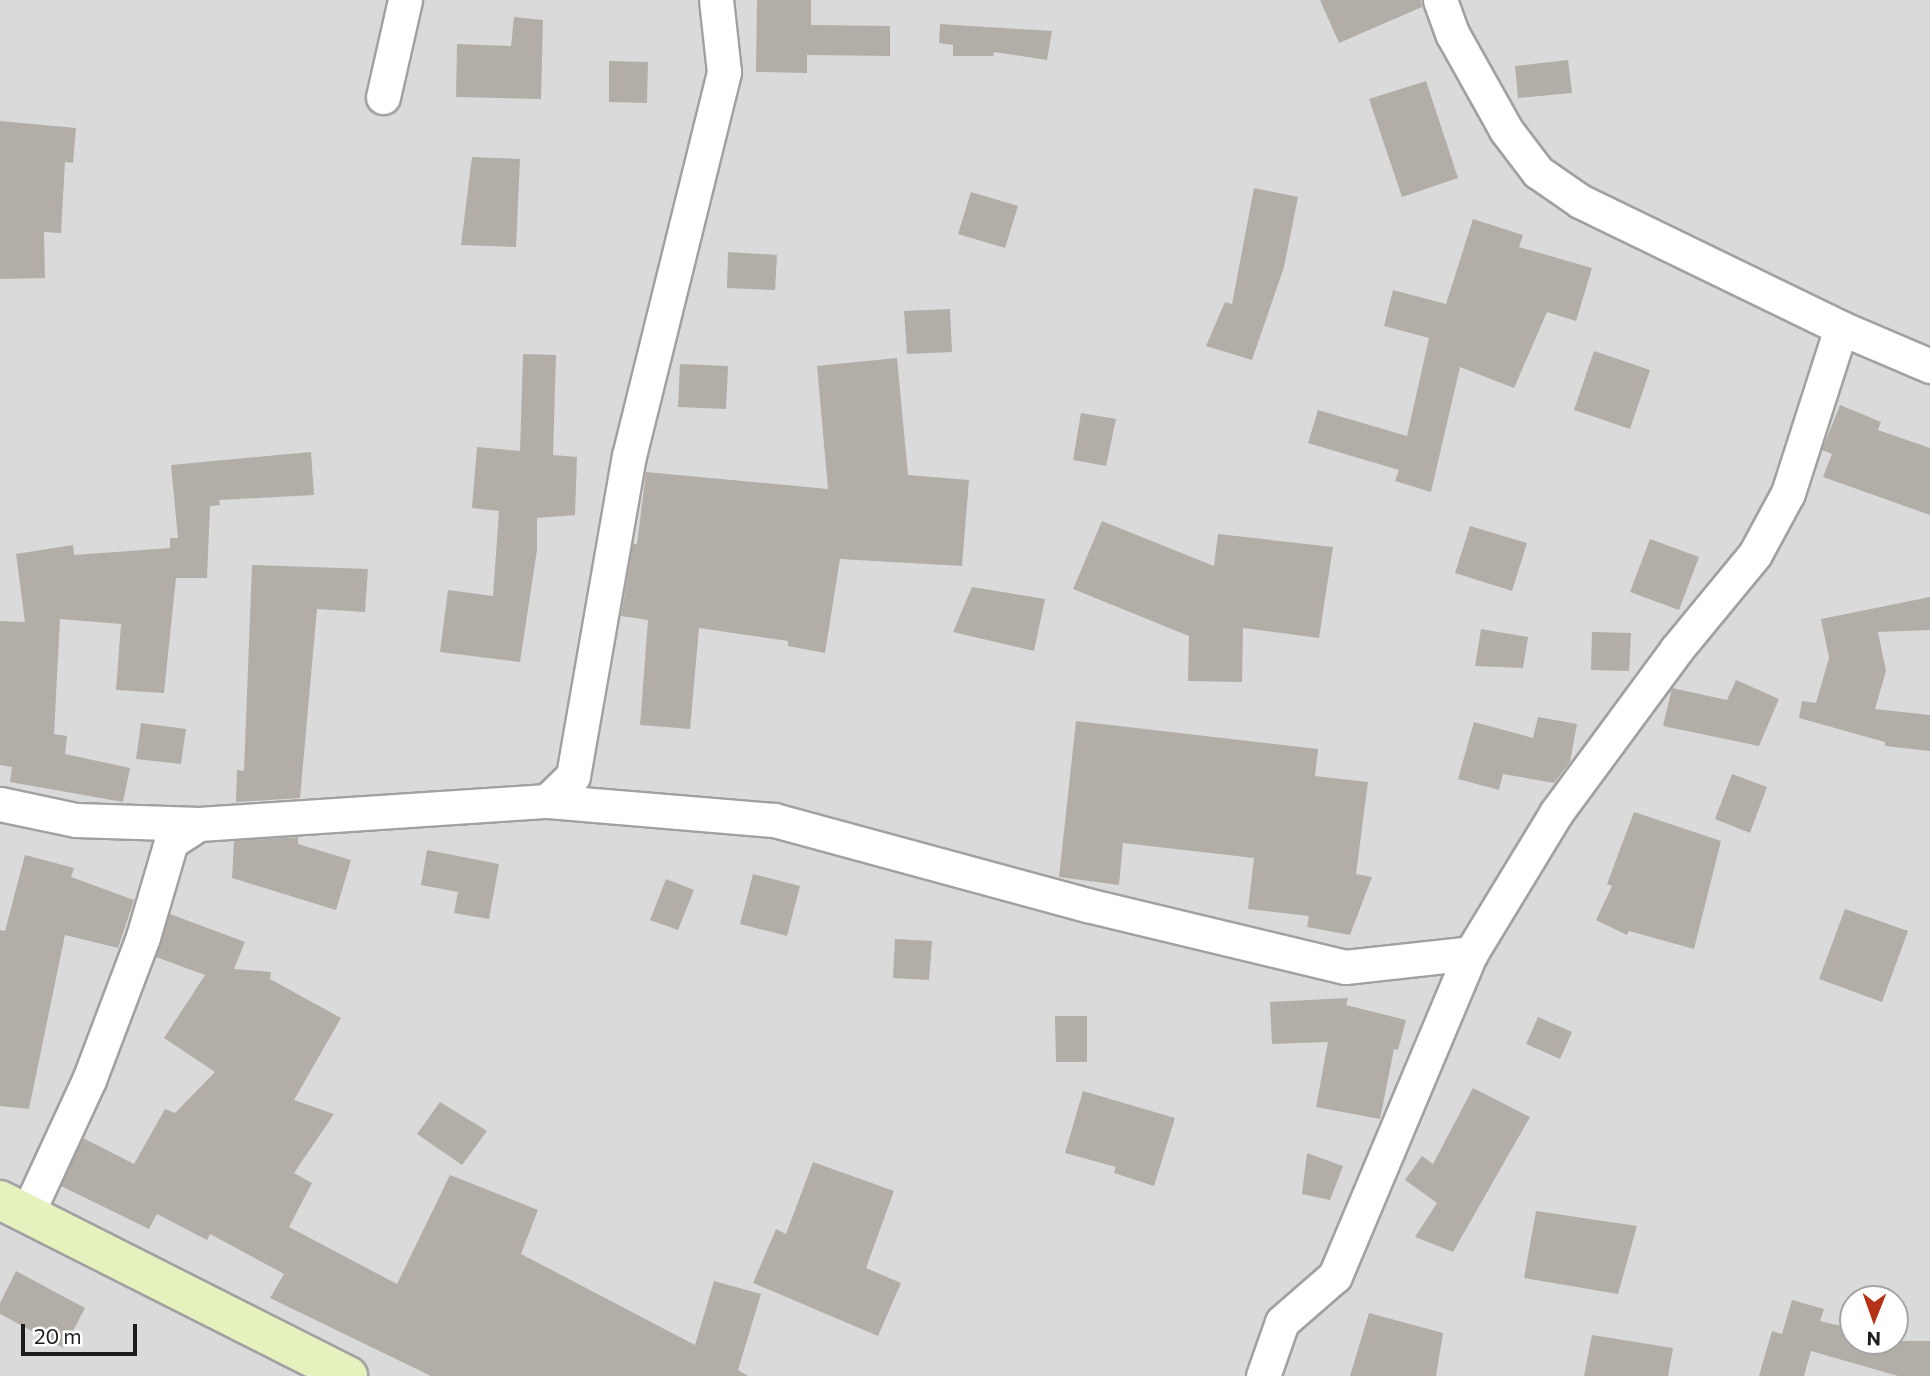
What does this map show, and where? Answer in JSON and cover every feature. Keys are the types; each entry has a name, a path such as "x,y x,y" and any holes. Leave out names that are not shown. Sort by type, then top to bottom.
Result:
{"street":[{"path":"383,97 405,0"},
{"path":"547,801 573,776 629,456 724,72 716,0"},
{"path":"1440,0 1453,35 1506,130 1538,172 1580,201 1842,328 1930,366"},
{"path":"1263,1376 1282,1322 1335,1276 1471,953 1556,813 1676,650 1755,554 1788,493 1842,328"},
{"path":"0,804 76,820 199,824 547,801 774,820 1087,905 1345,967 1471,953"},
{"path":"199,824 171,842 143,937 89,1080 13,1207 348,1376"}],"shaded area":[{"path":"0,0 1930,0 1930,1376 0,1376"}],"building":[{"path":"757,0 811,0 811,25 890,26 890,56 807,55 807,73 756,72"},
{"path":"1320,0 1421,0 1422,7 1339,43"},
{"path":"514,17 543,20 541,99 456,97 457,44 511,46"},
{"path":"940,24 1052,31 1047,60 994,52 993,56 953,56 953,45 939,43"},
{"path":"1568,60 1572,93 1518,98 1515,66"},
{"path":"609,61 648,62 647,103 609,102"},
{"path":"1426,81 1458,178 1402,197 1369,99"},
{"path":"0,121 76,128 73,163 65,162 61,233 44,232 45,278 0,279"},
{"path":"472,157 520,159 516,247 461,245"},
{"path":"1254,188 1298,197 1284,267 1252,360 1206,346 1225,302 1232,304"},
{"path":"971,192 1018,206 1005,248 958,234"},
{"path":"1473,219 1523,235 1519,247 1592,268 1576,321 1547,312 1514,388 1460,367 1431,492 1395,481 1399,470 1308,443 1318,410 1407,436 1429,338 1384,326 1393,290 1446,304"},
{"path":"728,252 777,255 775,290 727,288"},
{"path":"950,309 952,352 907,354 904,311"},
{"path":"1594,351 1650,370 1630,429 1574,410"},
{"path":"523,354 556,355 553,455 577,457 575,515 537,518 537,550 520,662 440,652 448,590 493,596 499,511 472,508 477,447 520,451"},
{"path":"897,358 908,475 969,480 962,566 840,559 825,653 788,646 788,641 699,628 690,729 640,725 648,620 621,616 633,544 637,544 646,472 828,489 817,366"},
{"path":"680,364 728,366 726,409 678,407"},
{"path":"1840,405 1881,422 1878,430 1930,448 1930,515 1823,477 1832,454 1822,450"},
{"path":"1081,413 1116,419 1106,466 1073,460"},
{"path":"311,452 314,495 219,500 220,505 210,506 207,578 176,578 164,693 116,690 121,624 60,619 54,734 67,736 65,754 130,768 123,802 10,782 12,767 0,765 0,621 25,622 16,554 73,545 74,555 170,548 170,538 178,538 171,465"},
{"path":"1102,521 1214,566 1218,534 1333,547 1319,638 1243,628 1242,682 1188,681 1189,636 1073,589"},
{"path":"1470,526 1527,543 1512,591 1455,573"},
{"path":"1650,539 1699,557 1679,610 1630,592"},
{"path":"252,565 368,569 365,612 317,609 300,798 236,802 237,770 244,771"},
{"path":"972,587 1045,599 1034,651 953,632"},
{"path":"1930,597 1930,630 1878,632 1886,671 1875,709 1930,715 1930,751 1885,746 1885,742 1799,718 1802,701 1816,703 1829,658 1821,619"},
{"path":"1481,629 1528,637 1523,668 1475,666"},
{"path":"1592,632 1631,633 1629,671 1591,670"},
{"path":"1736,680 1779,699 1759,746 1663,726 1672,688 1727,700"},
{"path":"1538,717 1577,724 1570,762 1554,783 1503,774 1499,790 1458,779 1474,722 1533,738"},
{"path":"1076,721 1318,749 1315,776 1368,782 1356,874 1372,877 1350,935 1307,927 1309,916 1248,909 1254,858 1123,843 1119,885 1059,877"},
{"path":"141,723 186,729 181,764 136,759"},
{"path":"1732,774 1767,787 1750,833 1715,819"},
{"path":"1634,812 1721,841 1694,949 1629,931 1627,935 1596,920 1612,886 1607,884"},
{"path":"298,837 298,844 351,860 336,910 232,878 234,841"},
{"path":"427,850 499,864 489,919 454,913 458,892 421,885"},
{"path":"25,855 74,868 71,877 134,900 118,948 65,935 29,1109 0,1106 0,930 5,931"},
{"path":"753,874 800,886 787,936 740,924"},
{"path":"666,879 694,890 678,930 650,920"},
{"path":"1845,909 1908,931 1882,1002 1819,979"},
{"path":"170,914 245,942 234,969 271,972 270,979 341,1018 294,1100 334,1114 294,1173 312,1183 289,1227 397,1284 450,1175 538,1210 521,1254 695,1345 714,1281 761,1294 738,1370 748,1376 431,1376 270,1298 284,1274 210,1234 207,1240 157,1214 149,1229 61,1186 83,1138 134,1164 165,1109 175,1113 215,1072 164,1038 205,975 156,957"},
{"path":"895,939 932,941 929,980 893,978"},
{"path":"1348,998 1346,1005 1406,1020 1398,1050 1394,1049 1380,1119 1316,1107 1328,1042 1272,1044 1270,1002"},
{"path":"1055,1016 1087,1016 1087,1062 1056,1062"},
{"path":"1538,1017 1572,1032 1560,1059 1526,1044"},
{"path":"1473,1088 1530,1117 1453,1252 1415,1237 1437,1203 1405,1180 1422,1156 1433,1164"},
{"path":"1083,1091 1175,1118 1154,1186 1114,1173 1116,1167 1065,1153"},
{"path":"440,1102 487,1131 462,1165 417,1134"},
{"path":"1307,1153 1343,1166 1330,1200 1302,1194"},
{"path":"813,1162 894,1191 866,1268 901,1283 878,1336 753,1283 776,1229 786,1234"},
{"path":"1536,1211 1637,1226 1618,1294 1524,1278"},
{"path":"16,1271 85,1308 64,1348 0,1314 0,1303"},
{"path":"1792,1300 1824,1309 1820,1321 1839,1326 1839,1355 1909,1355 1909,1341 1930,1341 1930,1376 1898,1376 1811,1351 1804,1376 1759,1376 1772,1331 1782,1334"},
{"path":"1369,1313 1443,1333 1436,1376 1350,1376"},
{"path":"1592,1335 1673,1348 1668,1376 1584,1376"}]}
